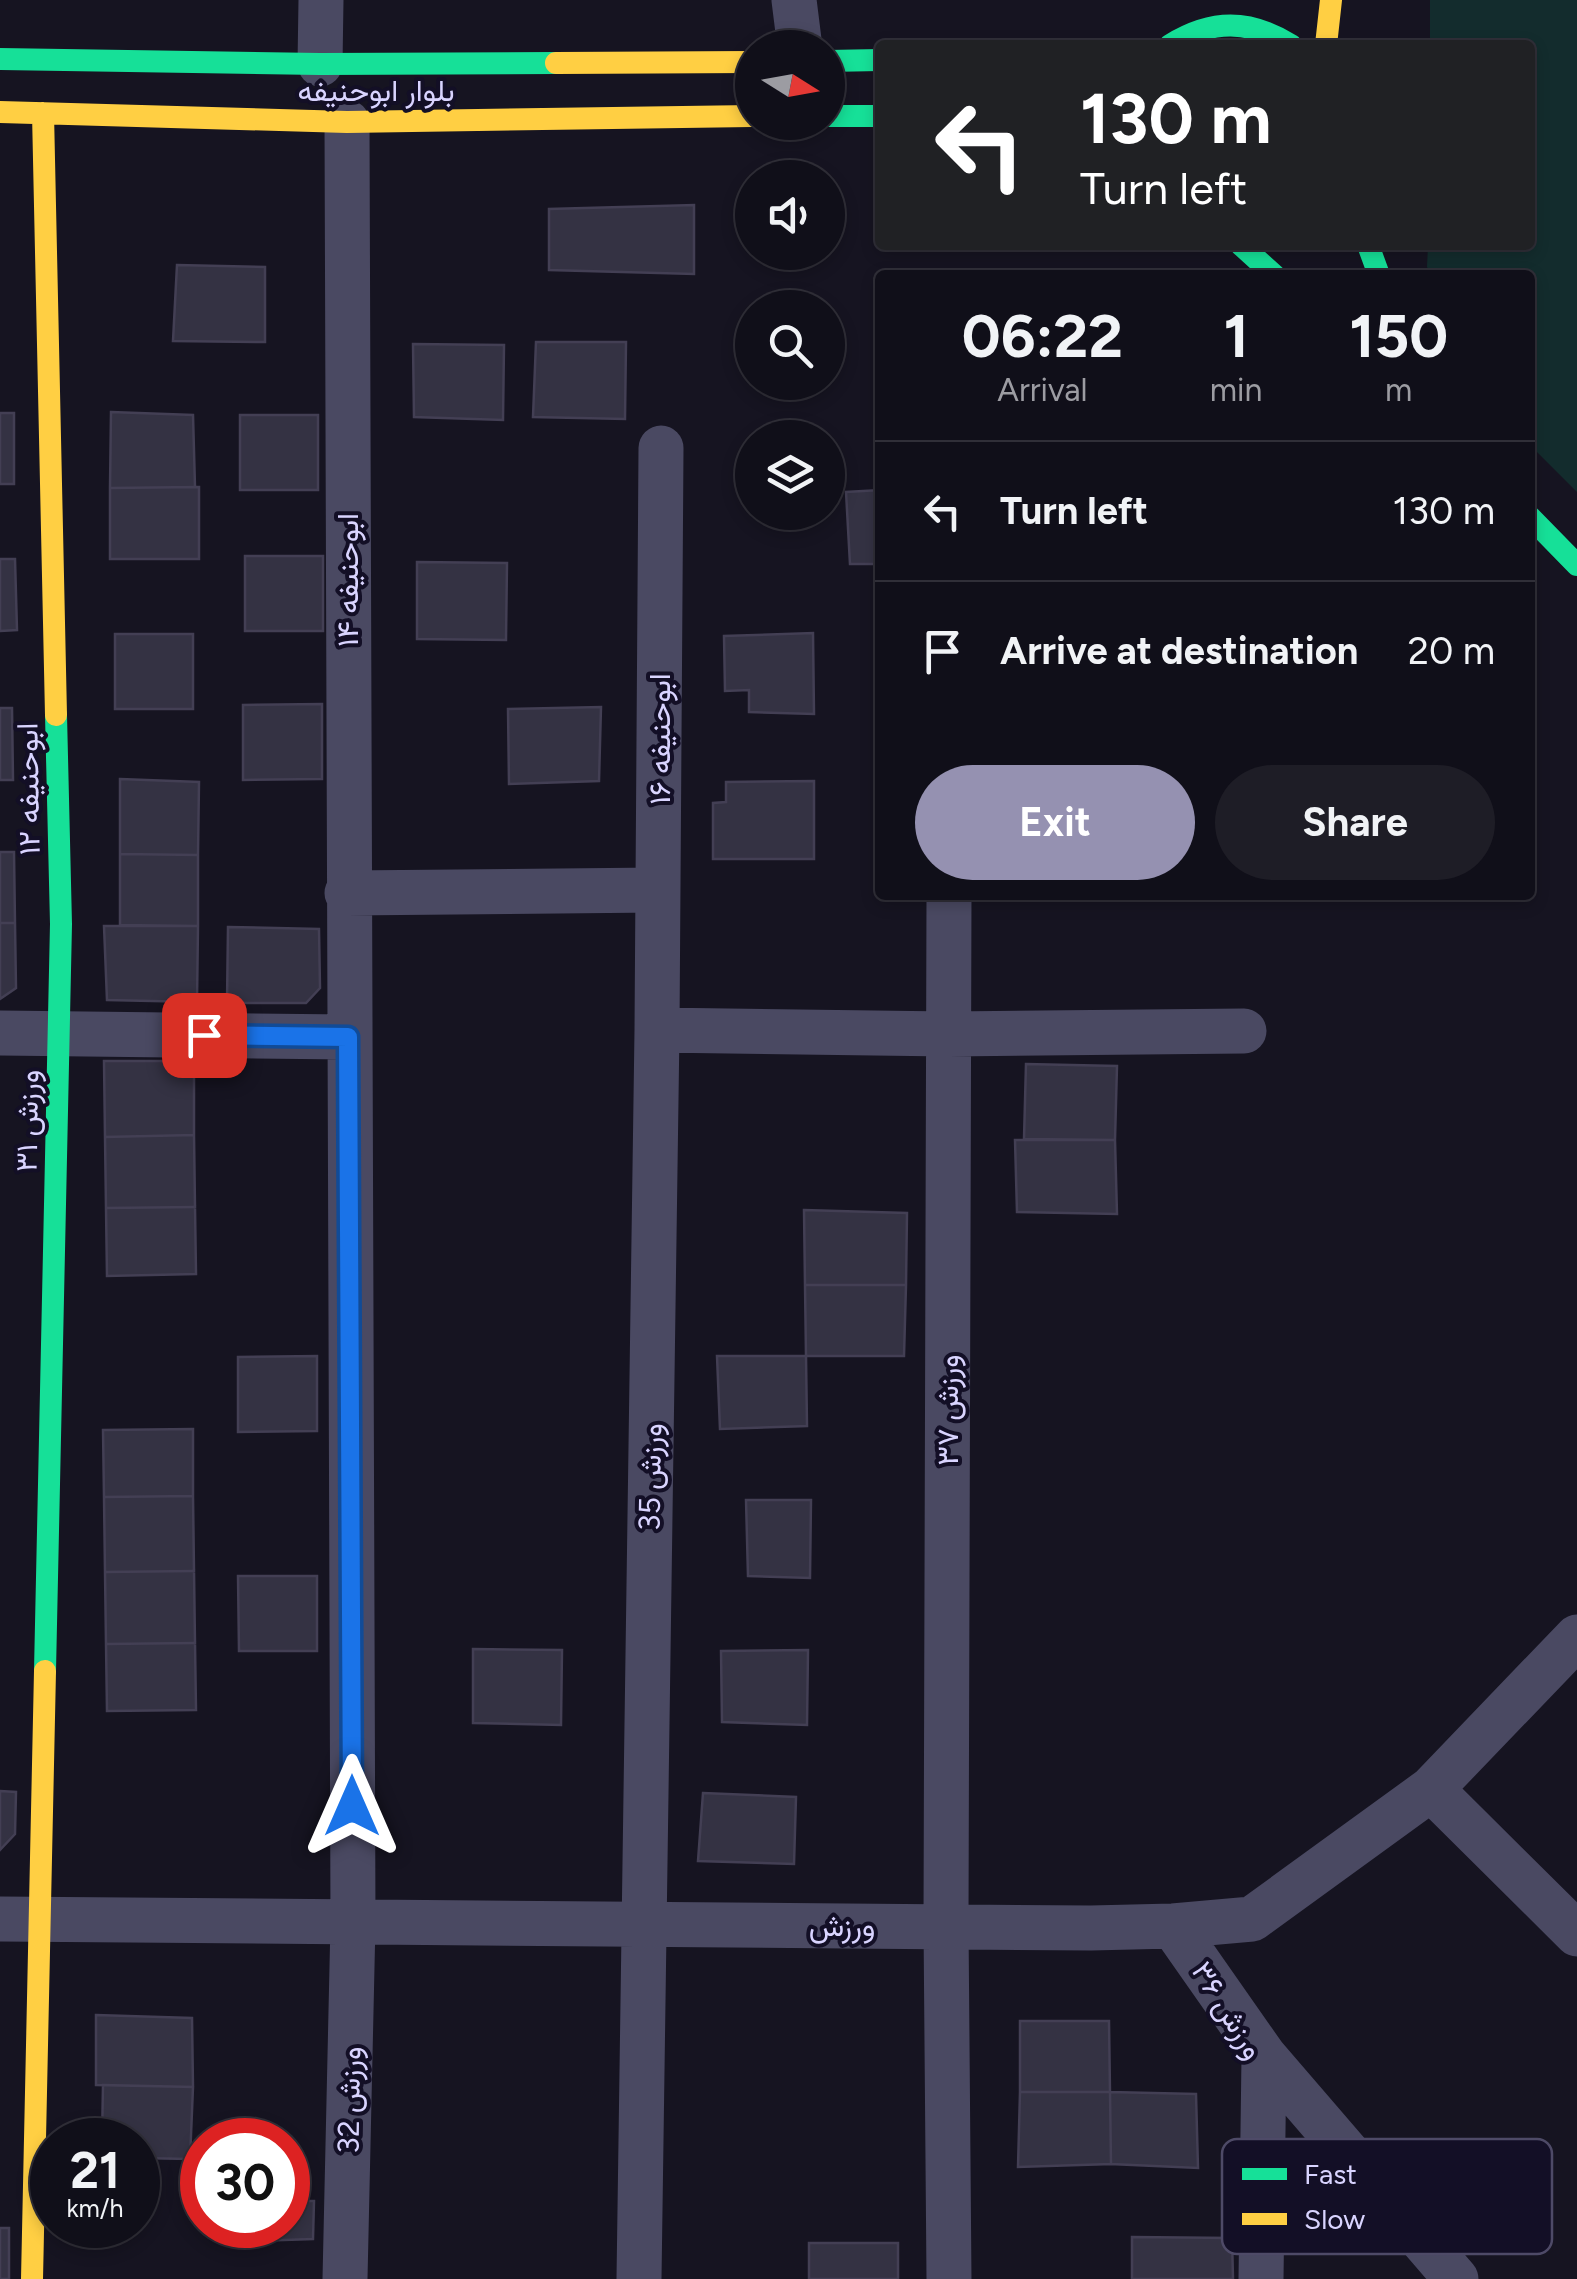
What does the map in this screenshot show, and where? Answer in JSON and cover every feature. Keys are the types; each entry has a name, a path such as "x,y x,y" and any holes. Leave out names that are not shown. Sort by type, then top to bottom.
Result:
{"street":[{"path":"320,64 321,0"},
{"path":"794,0 798,30"},
{"path":"1210,24 1217,0"},
{"path":"1327,40 1332,0"},
{"path":"1177,40 1210,24 1238,22 1266,29 1283,40"},
{"name":"بلوار ابوحنیفه","path":"0,59 320,64 735,62"},
{"path":"845,61 875,60"},
{"name":"بلوار ابوحنیفه","path":"0,112 347,122 735,116"},
{"name":"ابوحنیفه ۱۲","path":"43,113 61,924"},
{"path":"845,116 875,116"},
{"name":"ابوحنیفه ۱۴","path":"347,122 348,1037"},
{"path":"1246,250 1268,270"},
{"name":"ابوحنیفه ۱۶","path":"658,1030 661,448"},
{"path":"1535,523 1577,565"},
{"path":"347,893 658,890"},
{"name":"ورزش ۳۷","path":"949,900 949,2279"},
{"name":"ورزش ۳۱","path":"32,2279 21,1919 61,924"},
{"path":"658,1030 948,1034 1244,1031"},
{"name":"ورزش 35","path":"639,2279 658,1030"},
{"path":"0,1032 348,1037"},
{"name":"ورزش 32","path":"345,2279 353,1922 348,1037"},
{"name":"ورزش","path":"21,1919 1173,1926 1252,1919 1431,1789 1577,1636"},
{"path":"1431,1789 1577,1934"},
{"name":"ورزش ۳۶","path":"1173,1926 1264,2056 1263,2139"},
{"path":"1264,2056 1335,2139"},
{"name":"ورزش ۳۶","path":"1261,2254 1261,2279"},
{"path":"1434,2254 1456,2279"}],"green space":[{"path":"1430,0 1577,0 1577,492 1535,450 1535,270 1427,267 1428,250 1535,250 1535,40 1430,40"}],"building":[{"path":"694,205 694,274 549,270 549,209"},
{"path":"177,265 265,267 265,342 173,341"},
{"path":"536,342 626,342 625,419 533,417"},
{"path":"413,344 504,345 503,420 414,417"},
{"path":"111,412 193,415 195,487 110,488"},
{"path":"0,413 14,413 14,484 0,484"},
{"path":"240,415 318,415 318,490 240,490"},
{"path":"199,487 199,559 110,559 110,488"},
{"path":"875,490 875,564 850,564 846,492"},
{"path":"245,556 323,556 323,631 245,631"},
{"path":"0,559 15,559 17,630 0,631"},
{"path":"417,562 507,563 506,640 417,639"},
{"path":"813,633 814,714 749,712 749,690 725,691 724,636"},
{"path":"115,634 193,634 193,709 115,709"},
{"path":"322,704 322,779 243,780 243,705"},
{"path":"601,707 599,781 509,784 508,709"},
{"path":"0,708 12,708 13,780 0,780"},
{"path":"120,779 199,782 198,855 120,854"},
{"path":"814,781 814,859 713,859 713,803 726,802 726,782"},
{"path":"0,852 14,852 15,923 0,923"},
{"path":"120,854 198,855 198,926 120,925"},
{"path":"0,923 15,923 16,988 0,999"},
{"path":"104,926 198,926 197,1002 107,1000"},
{"path":"228,927 319,929 320,988 306,1003 227,1003"},
{"path":"104,1061 194,1061 194,1135 105,1137"},
{"path":"1026,1064 1117,1066 1115,1140 1024,1139"},
{"path":"194,1135 195,1207 106,1208 105,1137"},
{"path":"1015,1140 1115,1140 1117,1214 1017,1212"},
{"path":"195,1207 196,1274 107,1276 106,1208"},
{"path":"804,1210 907,1213 906,1285 805,1285"},
{"path":"805,1285 906,1285 904,1356 806,1356"},
{"path":"317,1356 317,1431 238,1432 238,1357"},
{"path":"717,1356 806,1356 807,1426 720,1429"},
{"path":"193,1429 193,1496 104,1497 103,1430"},
{"path":"193,1496 194,1571 105,1572 104,1497"},
{"path":"746,1500 811,1500 810,1578 748,1576"},
{"path":"194,1571 195,1643 106,1644 105,1572"},
{"path":"238,1576 317,1576 317,1651 239,1651"},
{"path":"195,1643 196,1710 107,1711 106,1644"},
{"path":"473,1649 562,1650 561,1725 473,1723"},
{"path":"808,1650 807,1725 722,1722 721,1651"},
{"path":"0,1791 16,1792 15,1834 0,1850"},
{"path":"703,1793 796,1797 794,1864 698,1861"},
{"path":"96,2015 192,2018 193,2087 96,2085"},
{"path":"1020,2021 1109,2021 1110,2092 1020,2092"},
{"path":"103,2085 193,2087 192,2118 180,2118 180,2159 160,2158 160,2118 102,2118"},
{"path":"1020,2092 1110,2092 1111,2164 1018,2167"},
{"path":"1110,2092 1196,2094 1198,2168 1111,2164"},
{"path":"310,2201 314,2201 310,2239"},
{"path":"0,2228 9,2228 9,2279 0,2279"},
{"path":"1132,2237 1222,2238 1222,2254 1232,2254 1233,2279 1132,2279"},
{"path":"809,2243 898,2243 898,2279 809,2279"}],"traffic: fast":[{"path":"1179,40 1201,30 1230,26 1260,30 1282,40"},
{"path":"0,59 556,63"},
{"path":"845,61 875,60"},
{"path":"845,116 875,116"},
{"path":"1246,250 1268,270"},
{"path":"1370,250 1377,270"},
{"path":"1535,522 1577,565"},
{"path":"45,1671 61,924 56,715"}],"traffic: slow":[{"path":"1327,40 1331,0"},
{"path":"556,63 735,62"},
{"path":"0,112 347,122 735,116"},
{"path":"43,113 56,715"},
{"path":"32,2279 45,1671"}],"route":[{"path":"204,1035 348,1037 352,1806"}]}
